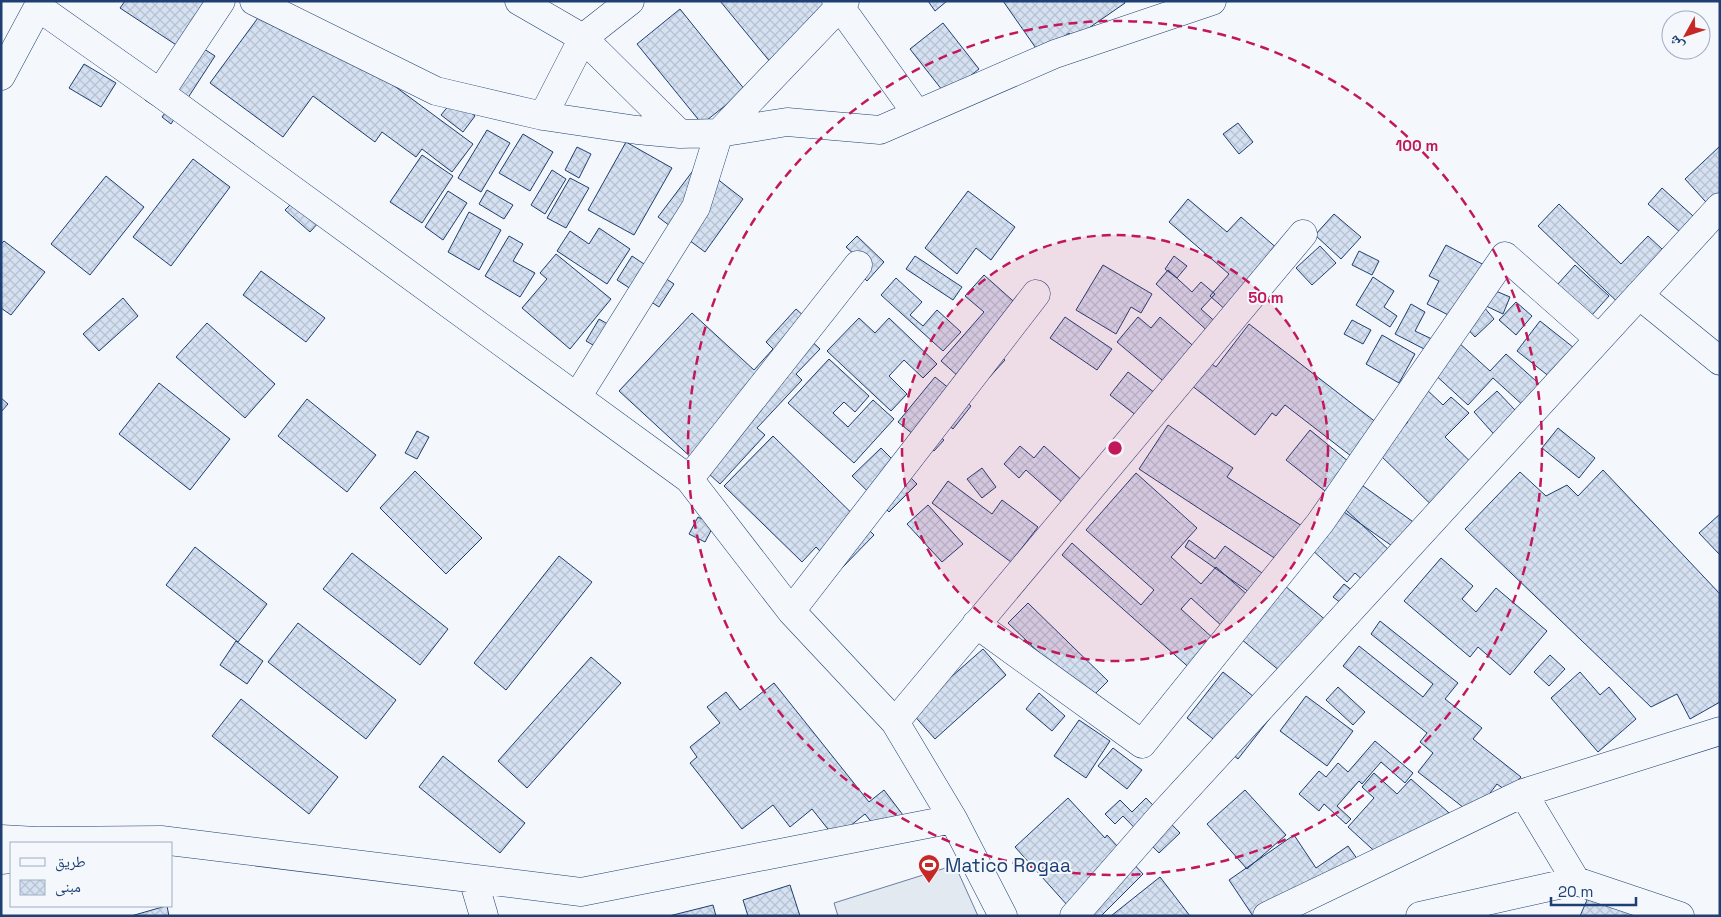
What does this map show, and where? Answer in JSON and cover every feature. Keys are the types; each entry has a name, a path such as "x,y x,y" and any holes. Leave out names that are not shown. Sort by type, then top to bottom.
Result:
{"street":[{"path":"160,94 221,1"},
{"path":"254,1 436,91 544,116 637,130 680,134 719,133 787,122 880,130 1055,54 1212,1"},
{"path":"518,1 583,38 680,134"},
{"path":"544,116 583,38 630,1"},
{"path":"578,397 696,207 719,133 840,3 917,114"},
{"path":"1,76 40,4 160,94 688,479 792,611 895,722 953,819 1003,916"},
{"path":"1074,916 1164,813 1720,207"},
{"path":"895,722 1303,234"},
{"path":"976,624 1142,744 1320,523 1505,256 1599,339"},
{"path":"688,479 858,265"},
{"path":"792,611 1036,294"},
{"path":"1639,295 1720,361"},
{"path":"1267,916 1523,793 1720,731"},
{"path":"1523,793 1576,881"},
{"path":"1,839 37,841 161,840 581,892 953,819"},
{"path":"143,842 161,840"},
{"path":"474,879 484,916"},
{"path":"985,881 1022,916"},
{"path":"1420,916 1576,881 1680,916"}],"shaded area":[{"name":"Matico Rogaa","path":"955,865 978,916 838,916 834,903"}],"building":[{"path":"125,1 233,1 187,38 215,56 171,124 162,117 165,113 145,100 157,82 193,56 120,8"},
{"path":"720,1 835,1 776,69"},
{"path":"928,1 947,1 935,11"},
{"path":"1003,1 1124,1 1125,3 1073,39 1069,33 1040,54"},
{"path":"266,7 294,12 473,144 452,172 422,149 416,157 382,132 375,142 313,96 283,137 210,83"},
{"path":"680,9 745,90 702,124 637,44"},
{"path":"943,23 979,69 946,95 910,49"},
{"path":"84,64 116,83 101,107 69,88"},
{"path":"454,99 475,116 463,132 441,115"},
{"path":"1238,123 1253,142 1239,154 1223,134"},
{"path":"487,130 510,143 481,192 458,178"},
{"path":"523,134 553,152 530,191 499,173"},
{"path":"626,142 672,168 634,235 588,210"},
{"path":"1720,146 1720,207 1715,212 1685,179"},
{"path":"577,147 591,154 579,178 565,170"},
{"path":"422,155 453,176 422,223 390,202"},
{"path":"193,159 230,187 171,266 133,237"},
{"path":"698,164 743,199 705,252 658,217"},
{"path":"552,170 566,179 545,214 531,205"},
{"path":"106,176 144,207 90,275 51,244"},
{"path":"570,178 589,188 566,228 547,218"},
{"path":"1662,188 1703,225 1689,240 1648,204"},
{"path":"487,190 513,205 504,219 479,204"},
{"path":"448,191 467,203 443,240 425,227"},
{"path":"968,191 1015,227 991,260 976,248 957,274 925,248"},
{"path":"296,199 320,221 310,232 285,210"},
{"path":"1188,199 1227,232 1241,217 1279,250 1227,311 1210,296 1229,274 1169,222"},
{"path":"1559,204 1621,264 1648,236 1676,262 1628,312 1538,226"},
{"path":"469,212 501,230 479,270 448,252"},
{"path":"1334,214 1361,237 1341,259 1315,235"},
{"path":"599,228 630,249 607,284 557,251 570,231 589,244"},
{"path":"509,236 523,244 513,261 535,273 520,297 485,276"},
{"path":"857,236 884,262 867,281 849,263 856,256 846,247"},
{"path":"4,241 45,272 11,315 1,308 1,244"},
{"path":"1446,245 1486,266 1452,317 1427,304 1439,281 1429,276"},
{"path":"1320,246 1336,263 1312,285 1296,268"},
{"path":"1359,251 1379,261 1372,275 1352,265"},
{"path":"556,254 611,299 570,349 522,308 547,279 540,273"},
{"path":"632,256 674,284 659,307 617,280"},
{"path":"915,256 962,287 953,300 906,269"},
{"path":"1174,256 1187,266 1177,278 1165,269"},
{"path":"1103,265 1152,294 1141,313 1131,307 1116,334 1076,310"},
{"path":"1575,265 1609,296 1583,325 1549,294"},
{"path":"1168,270 1192,292 1201,282 1215,294 1201,309 1220,326 1212,335 1156,284"},
{"path":"261,271 325,318 306,342 243,295"},
{"path":"984,275 1021,308 1001,357 1005,360 976,392 941,361 984,312 965,296"},
{"path":"1373,277 1394,291 1384,307 1397,316 1390,327 1356,305"},
{"path":"896,278 922,302 910,315 923,326 937,310 961,332 943,351 881,295"},
{"path":"1491,289 1510,297 1503,314 1484,305"},
{"path":"123,298 138,316 99,351 83,334"},
{"path":"1516,302 1532,316 1516,335 1499,320"},
{"path":"1411,304 1425,312 1415,331 1434,340 1428,351 1395,334"},
{"path":"1483,306 1494,319 1475,337 1463,324"},
{"path":"796,309 814,325 805,335 820,349 796,374 802,380 757,428 765,435 720,484 619,391 692,313 754,370 773,349 766,342"},
{"path":"1065,317 1112,349 1097,370 1050,338"},
{"path":"1138,317 1151,328 1160,317 1198,350 1168,385 1117,342"},
{"path":"859,318 875,333 889,318 937,364 923,378 904,360 889,376 907,394 891,411 827,351"},
{"path":"599,319 625,334 612,356 586,341"},
{"path":"1352,320 1371,330 1363,344 1344,334"},
{"path":"1540,321 1588,359 1565,389 1517,351"},
{"path":"207,323 275,384 245,418 176,357"},
{"path":"1249,324 1377,423 1351,456 1285,405 1276,416 1272,413 1255,435 1191,385 1209,362 1216,367"},
{"path":"1382,335 1415,354 1399,383 1366,364"},
{"path":"1458,342 1490,371 1506,354 1556,399 1537,418 1493,378 1468,405 1431,371"},
{"path":"829,359 869,396 855,412 844,402 833,413 848,427 873,400 894,419 854,463 788,403"},
{"path":"1128,372 1155,393 1137,416 1110,395"},
{"path":"935,377 971,406 953,429 934,414 926,425 944,440 934,451 898,422"},
{"path":"159,383 230,439 190,490 119,434"},
{"path":"1425,388 1443,405 1451,397 1469,413 1445,437 1486,477 1446,519 1378,453 1408,422 1400,415"},
{"path":"1497,391 1532,428 1508,450 1474,412"},
{"path":"1,398 8,404 1,412"},
{"path":"307,399 376,455 347,492 278,436"},
{"path":"1168,425 1233,468 1227,477 1302,526 1279,561 1139,469"},
{"path":"1558,428 1595,458 1579,478 1542,448"},
{"path":"1310,430 1349,462 1325,491 1286,460"},
{"path":"417,431 429,437 417,459 405,453"},
{"path":"773,436 874,535 839,571 816,547 802,562 724,486"},
{"path":"1020,446 1034,458 1044,446 1085,483 1065,505 1026,470 1019,478 1004,464"},
{"path":"881,448 917,484 889,512 852,476"},
{"path":"982,468 996,487 982,498 967,479"},
{"path":"1603,470 1720,594 1720,702 1690,719 1677,694 1651,707 1465,529 1520,472 1546,496 1567,485 1578,496"},
{"path":"415,471 482,538 446,574 380,508"},
{"path":"1136,473 1197,528 1171,557 1201,584 1216,567 1250,597 1223,627 1191,598 1181,609 1215,640 1193,671 1062,555 1072,543 1141,605 1154,590 1086,530"},
{"path":"948,481 992,514 1002,500 1038,527 1011,562 932,503"},
{"path":"1359,483 1430,534 1412,560 1341,510"},
{"path":"928,505 963,544 942,562 907,524"},
{"path":"1345,509 1405,565 1378,594 1355,573 1347,582 1309,547"},
{"path":"1720,514 1720,555 1699,533"},
{"path":"698,517 714,525 705,542 689,534"},
{"path":"1189,540 1215,559 1225,546 1262,573 1249,592 1185,547"},
{"path":"195,547 267,604 238,642 166,585"},
{"path":"352,553 448,629 420,665 323,589"},
{"path":"559,556 592,582 506,690 474,663"},
{"path":"1441,558 1473,586 1462,599 1476,612 1496,588 1547,631 1510,675 1478,647 1470,657 1404,601"},
{"path":"1344,584 1367,602 1357,615 1333,597"},
{"path":"1285,586 1340,632 1297,685 1241,639"},
{"path":"1028,603 1108,681 1089,700 1008,623"},
{"path":"1380,621 1458,683 1445,699 1482,728 1473,739 1521,777 1508,792 1497,784 1473,815 1418,772 1433,753 1420,742 1427,733 1343,666 1359,646 1423,697 1433,684 1371,634"},
{"path":"298,623 396,700 366,739 268,662"},
{"path":"236,641 263,661 247,684 220,665"},
{"path":"983,649 1006,675 935,739 911,712"},
{"path":"1550,655 1565,669 1549,686 1534,672"},
{"path":"591,657 621,683 527,788 498,761"},
{"path":"1223,672 1274,713 1238,759 1187,718"},
{"path":"1580,672 1600,695 1609,687 1636,719 1598,752 1551,698"},
{"path":"774,683 869,802 884,790 903,815 880,833 865,814 835,838 812,809 790,827 773,805 742,829 690,763 697,757 690,747 720,723 707,707 726,692 740,710"},
{"path":"1338,687 1365,712 1353,725 1326,700"},
{"path":"1039,693 1065,716 1052,731 1026,709"},
{"path":"1306,696 1353,731 1327,766 1280,731"},
{"path":"241,699 338,777 309,814 212,736"},
{"path":"1079,720 1110,741 1086,778 1054,756"},
{"path":"1375,741 1413,773 1405,783 1381,762 1362,784 1359,781 1337,806 1351,819 1346,824 1324,804 1319,811 1299,794 1319,771 1326,777 1338,763 1348,772"},
{"path":"1113,748 1142,770 1127,789 1098,766"},
{"path":"443,756 525,823 500,853 419,787"},
{"path":"1374,773 1397,794 1411,779 1457,820 1393,868 1348,827 1374,798 1362,787"},
{"path":"1245,790 1286,835 1247,869 1207,824"},
{"path":"1068,798 1105,838 1107,835 1143,874 1101,916 1077,916 1015,847"},
{"path":"1146,798 1180,833 1159,853 1123,816 1115,824 1105,814 1120,800 1132,812"},
{"path":"1294,835 1316,868 1348,846 1363,867 1298,916 1253,916 1229,880"},
{"path":"1160,877 1190,916 1111,916"},
{"path":"790,885 800,916 748,916 743,900"},
{"path":"1591,891 1649,916 1580,916"},
{"path":"713,905 716,916 669,916"},
{"path":"167,907 169,916 131,916"}],"place":[{"name":"Matico Rogaa","path":"929,884"}]}
